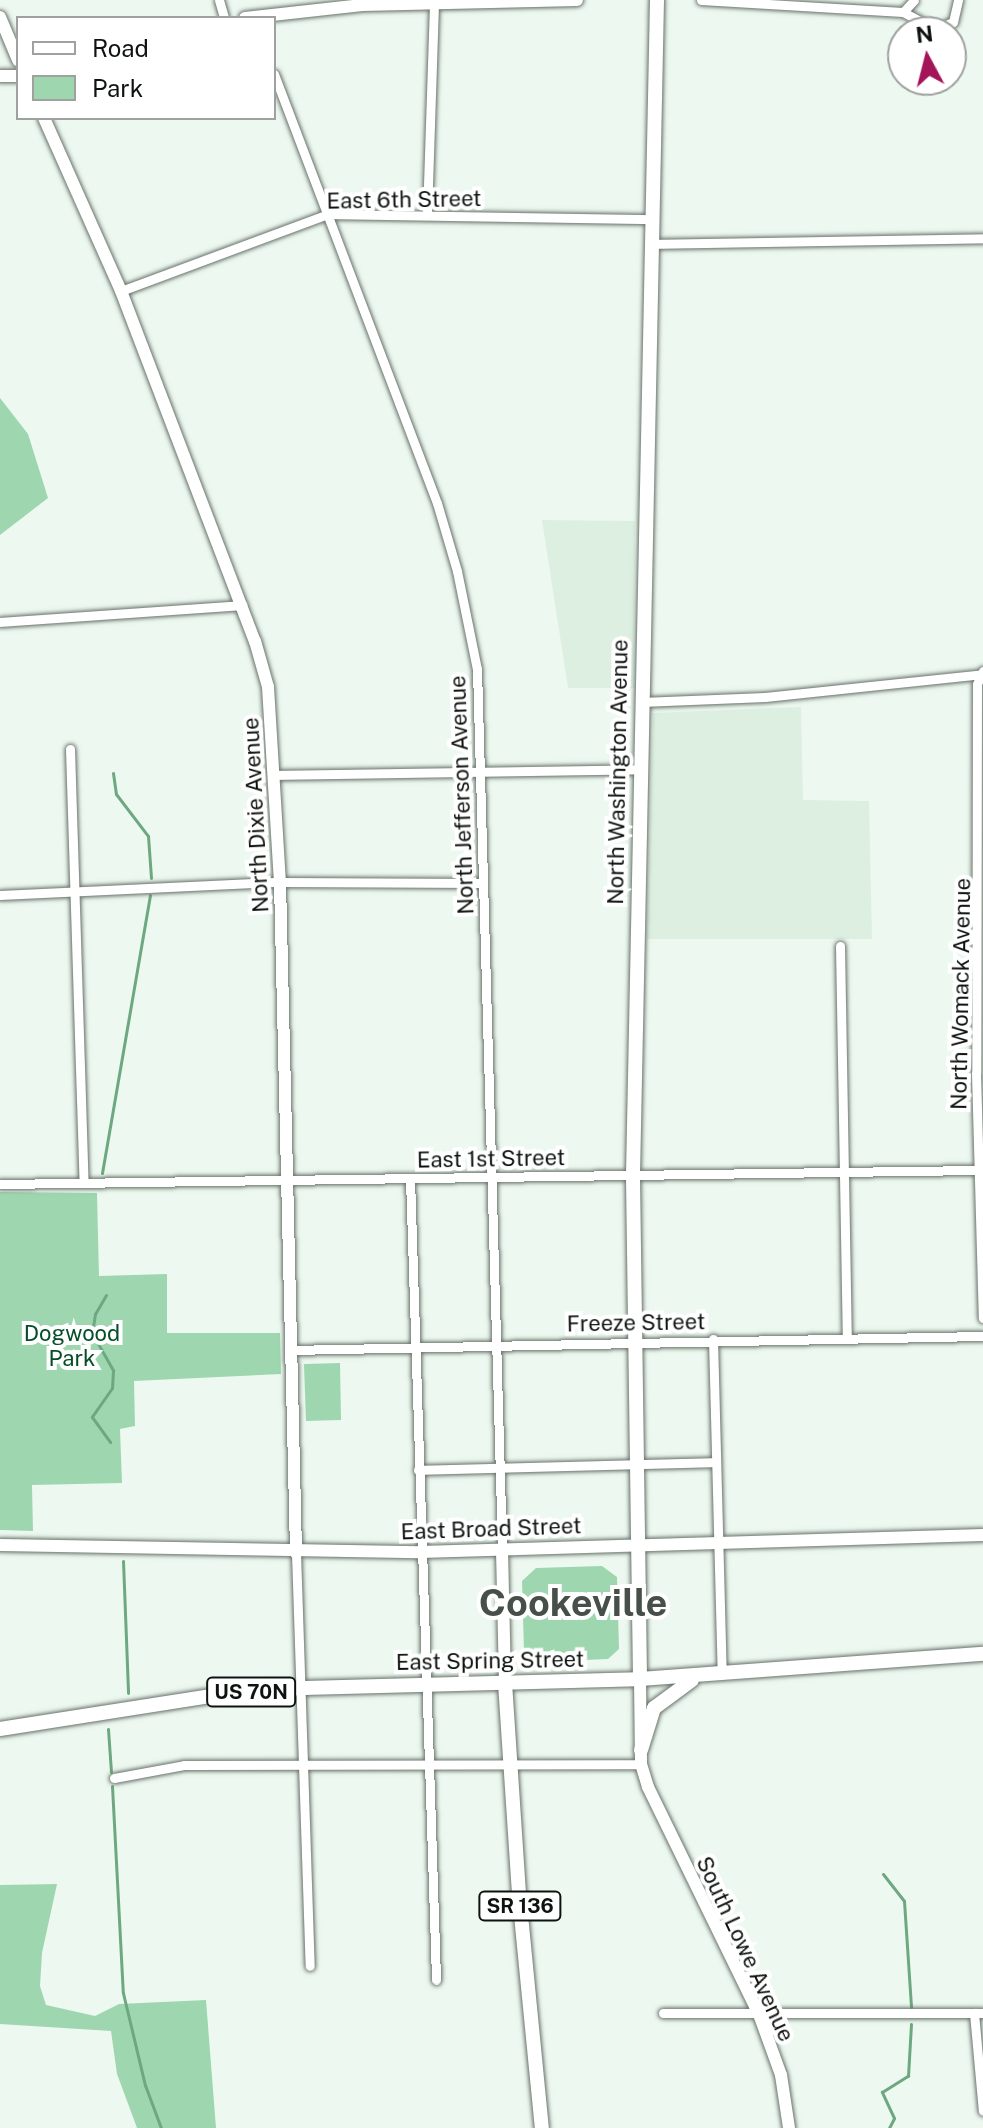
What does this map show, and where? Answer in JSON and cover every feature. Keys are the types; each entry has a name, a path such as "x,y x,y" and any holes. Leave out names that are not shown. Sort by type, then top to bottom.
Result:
{"main road":[{"name":"North Washington Avenue","path":"640,1679 632,1341 633,1175 657,0"},
{"name":"East Spring Street","path":"0,1729 224,1694 302,1688 640,1679 983,1654"},
{"path":"641,1757 654,1708 667,1693 700,1675"},
{"name":"SR 136","path":"505,1683 542,2128"}],"street":[{"path":"262,16 434,2 577,0"},
{"path":"701,0 903,12 921,26 947,27 959,15 958,0"},
{"path":"903,12 914,0"},
{"path":"427,215 434,2"},
{"path":"0,17 16,55"},
{"name":"North Jefferson Avenue","path":"276,79 457,571 477,669 502,1550"},
{"name":"North Dixie Avenue","path":"45,120 121,291 242,605 268,687 276,775 280,882 296,1553"},
{"name":"East 6th Street","path":"121,291 328,214 652,219"},
{"path":"651,244 983,238"},
{"path":"0,622 242,605"},
{"path":"641,702 765,697 983,673"},
{"name":"North Womack Avenue","path":"983,673 977,684 983,1318"},
{"path":"70,749 84,1183"},
{"path":"276,775 639,769"},
{"path":"0,895 280,882 483,883"},
{"path":"840,946 847,1337"},
{"name":"East 1st Street","path":"0,1184 288,1183 410,1178 981,1170"},
{"path":"410,1178 423,1685 436,1980"},
{"name":"Freeze Street","path":"290,1350 495,1343 983,1336"},
{"path":"713,1339 722,1674"},
{"path":"418,1470 716,1462"},
{"name":"East Broad Street","path":"0,1545 296,1553 420,1552 983,1535"},
{"path":"502,1550 505,1683"},
{"path":"296,1553 310,1966"},
{"path":"114,1778 184,1765 510,1767 641,1757 640,1679"},
{"name":"South Lowe Avenue","path":"641,1757 670,1836 760,2017 781,2075 789,2128"},
{"path":"663,2013 760,2017 978,2013 983,2111"}],"shaded area":[{"path":"542,520 635,521 634,688 568,688"},
{"path":"801,707 803,800 869,801 872,939 647,939 653,713"}],"green space":[{"path":"0,398 28,434 48,498 0,535"},
{"name":"Dogwood Park","path":"0,1192 97,1193 99,1276 167,1274 167,1333 280,1333 281,1374 134,1381 135,1426 120,1429 122,1483 32,1485 33,1531 0,1530"},
{"path":"340,1363 341,1420 306,1421 304,1364"},
{"path":"602,1566 617,1577 619,1649 608,1659 538,1662 524,1651 522,1581 536,1568"},
{"path":"57,1884 42,1953 40,1986 46,2005 95,2016 119,2004 206,2000 216,2128 137,2128 117,2074 111,2031 0,2024 0,1885"}],"waterway":[{"path":"113,773 116,794 148,836 151,878"},
{"path":"102,1173 150,895"},
{"path":"106,1295 95,1314 92,1333 113,1370 112,1388 92,1417 110,1442"},
{"path":"123,1561 128,1693"},
{"path":"108,1729 111,1772"},
{"path":"112,1786 123,1993 145,2085 161,2128"},
{"path":"883,1874 904,1901 911,2007"},
{"path":"889,2128 894,2118 882,2092 908,2076 911,2024"}],"district":[{"name":"Cookeville","path":"573,1603"}]}
